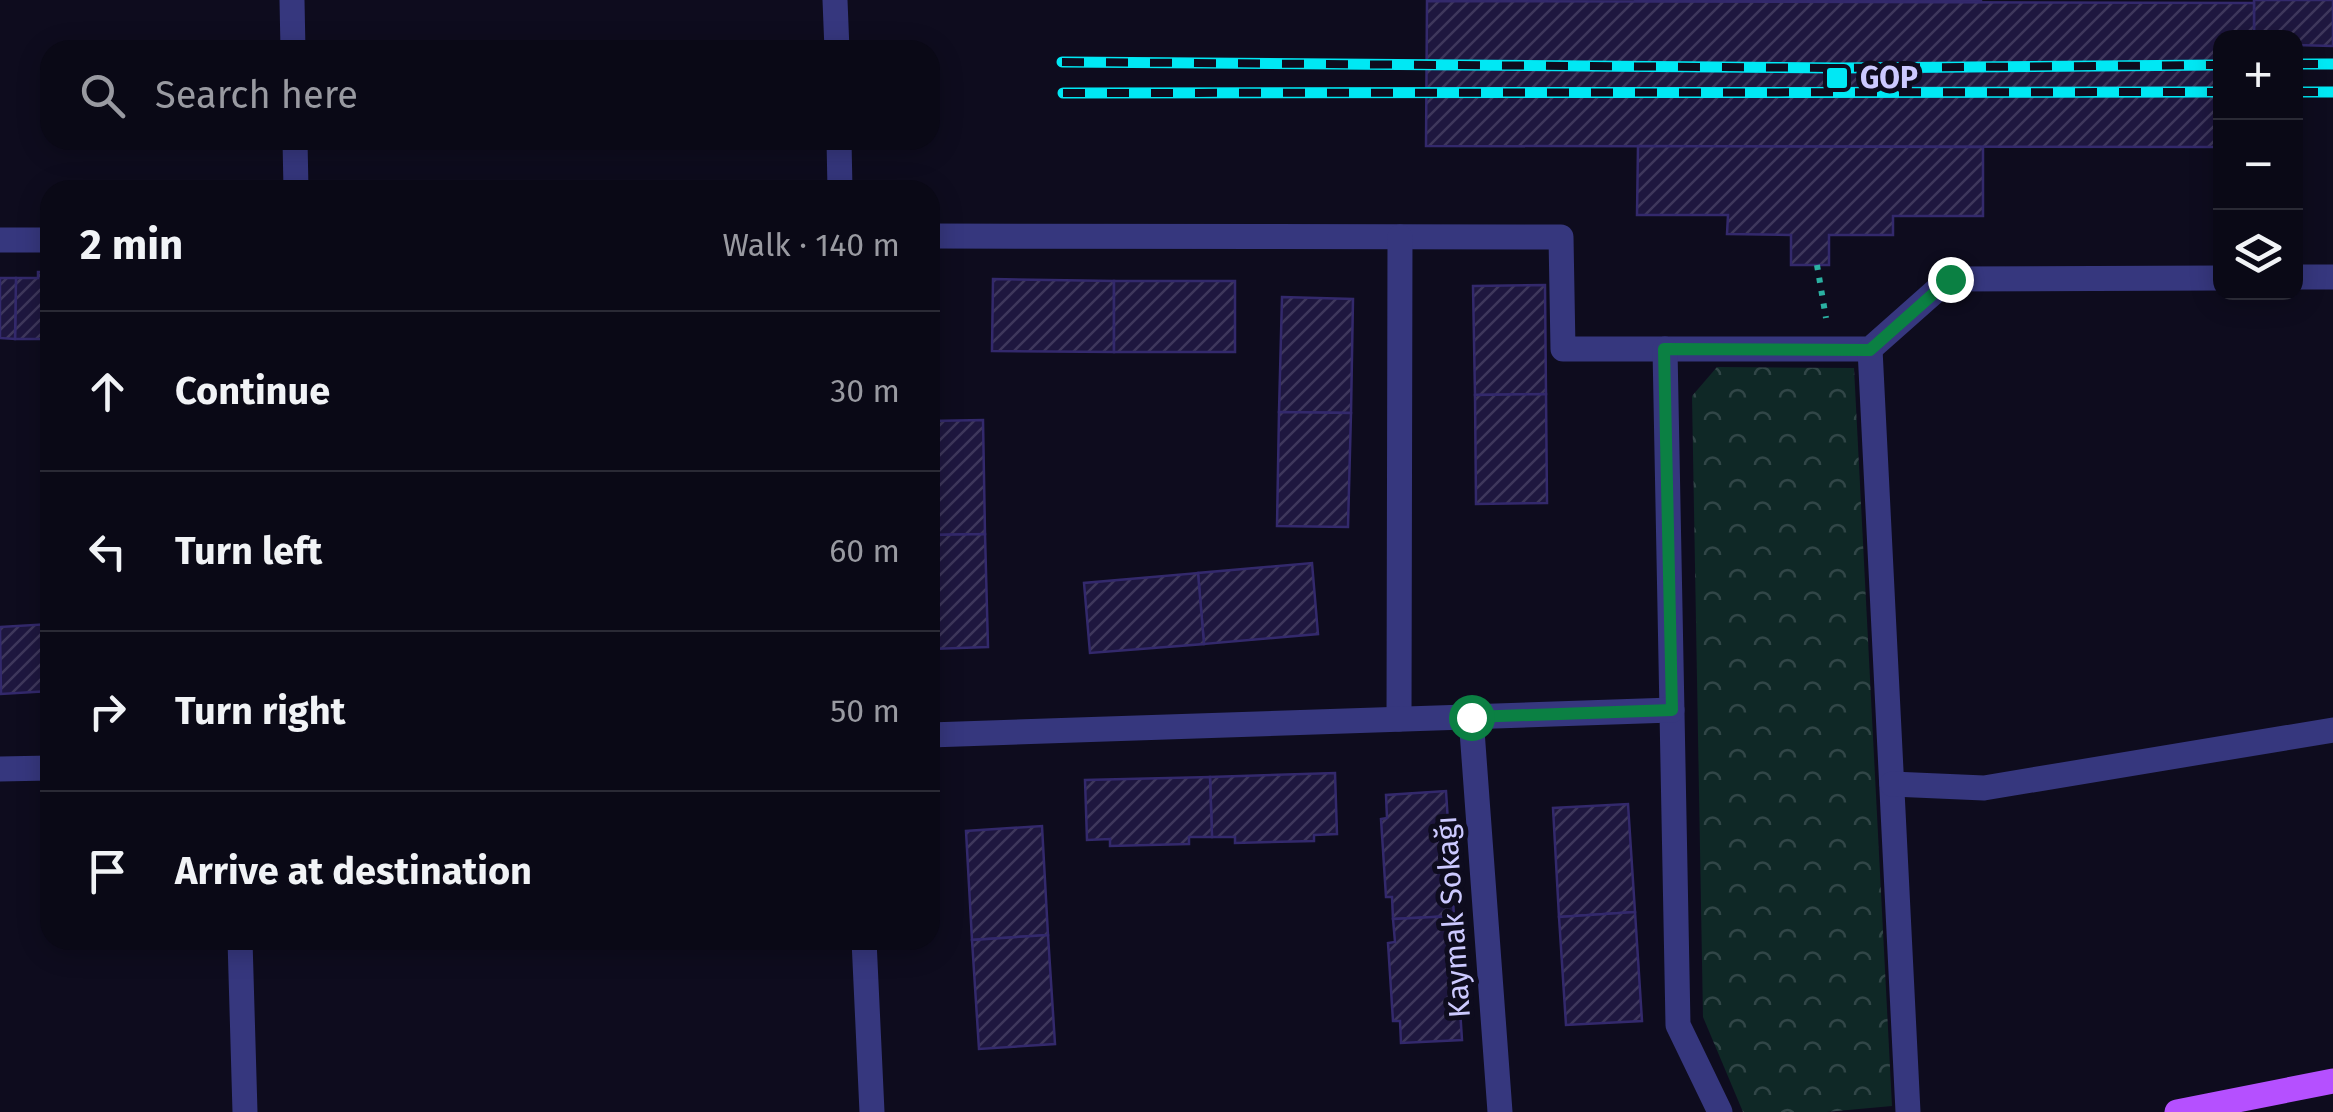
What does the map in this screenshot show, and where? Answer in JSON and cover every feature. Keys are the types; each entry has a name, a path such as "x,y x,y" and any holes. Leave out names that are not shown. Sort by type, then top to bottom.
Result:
{"main road":[{"path":"2177,1112 2333,1081"}],"street":[{"path":"292,0 293,40"},
{"path":"835,0 836,40"},
{"path":"295,150 296,180"},
{"path":"839,150 840,180"},
{"path":"940,236 1561,237 1562,349 1870,350 1950,279 2213,278"},
{"path":"1399,719 1400,237"},
{"path":"0,240 40,240"},
{"path":"2303,277 2333,277"},
{"path":"1664,349 1678,1026 1720,1112"},
{"path":"1870,350 1908,1112"},
{"path":"940,735 1672,710"},
{"name":"Kaymak Sokağı","path":"1471,717 1500,1112"},
{"path":"1892,784 1984,788 2333,730"},
{"path":"0,770 40,768"},
{"path":"240,950 244,1112"},
{"path":"864,950 872,1112"}],"path":[{"path":"1817,265 1831,349"}],"green space":[{"path":"1717,367 1854,368 1892,1106 1826,1112 1743,1112 1703,1017 1692,396"}],"building":[{"path":"1981,0 1981,3 1635,2"},
{"path":"2254,0 2333,0 2333,46 2303,45 2303,30 2254,30"},
{"path":"1427,1 2254,3 2254,30 2213,30 2213,147 1426,146"},
{"path":"1638,146 1983,147 1983,216 1893,216 1893,235 1829,235 1829,265 1791,265 1791,235 1727,234 1728,215 1637,215"},
{"path":"40,272 40,339 15,339 16,278 38,278"},
{"path":"0,278 16,278 15,339 0,338"},
{"path":"993,279 1114,281 1114,352 992,351"},
{"path":"1114,281 1235,281 1235,352 1114,352"},
{"path":"1545,285 1546,394 1475,395 1473,286"},
{"path":"1282,297 1353,299 1351,413 1279,412"},
{"path":"1546,394 1547,503 1476,504 1475,395"},
{"path":"1279,412 1351,413 1348,527 1277,526"},
{"path":"983,420 985,534 940,535 940,421"},
{"path":"985,534 988,647 940,649 940,535"},
{"path":"1312,563 1318,634 1204,644 1198,573"},
{"path":"1198,573 1204,644 1090,653 1084,583"},
{"path":"40,625 40,692 1,694 0,627"},
{"path":"1335,773 1337,834 1314,835 1314,841 1235,843 1235,837 1212,837 1210,777"},
{"path":"1210,777 1212,837 1189,837 1189,844 1110,846 1110,839 1087,840 1085,780"},
{"path":"1446,791 1454,916 1393,919 1392,897 1386,897 1381,819 1387,818 1386,795"},
{"path":"1628,804 1635,912 1559,917 1553,808"},
{"path":"1042,826 1048,935 972,940 966,831"},
{"path":"1635,912 1642,1021 1566,1025 1559,917"},
{"path":"1454,916 1462,1040 1401,1043 1400,1021 1393,1021 1388,943 1395,942 1393,919"},
{"path":"1048,935 1055,1044 979,1049 972,940"}],"railway":[{"path":"1062,62 1838,68 2213,65"},
{"path":"2303,64 2333,64"},
{"path":"1063,93 2213,92"},
{"path":"2303,92 2333,92"}],"place":[{"name":"GOP","path":"1837,78"}],"route":[{"path":"1471,717 1672,710 1664,349 1870,350 1950,279"}]}
